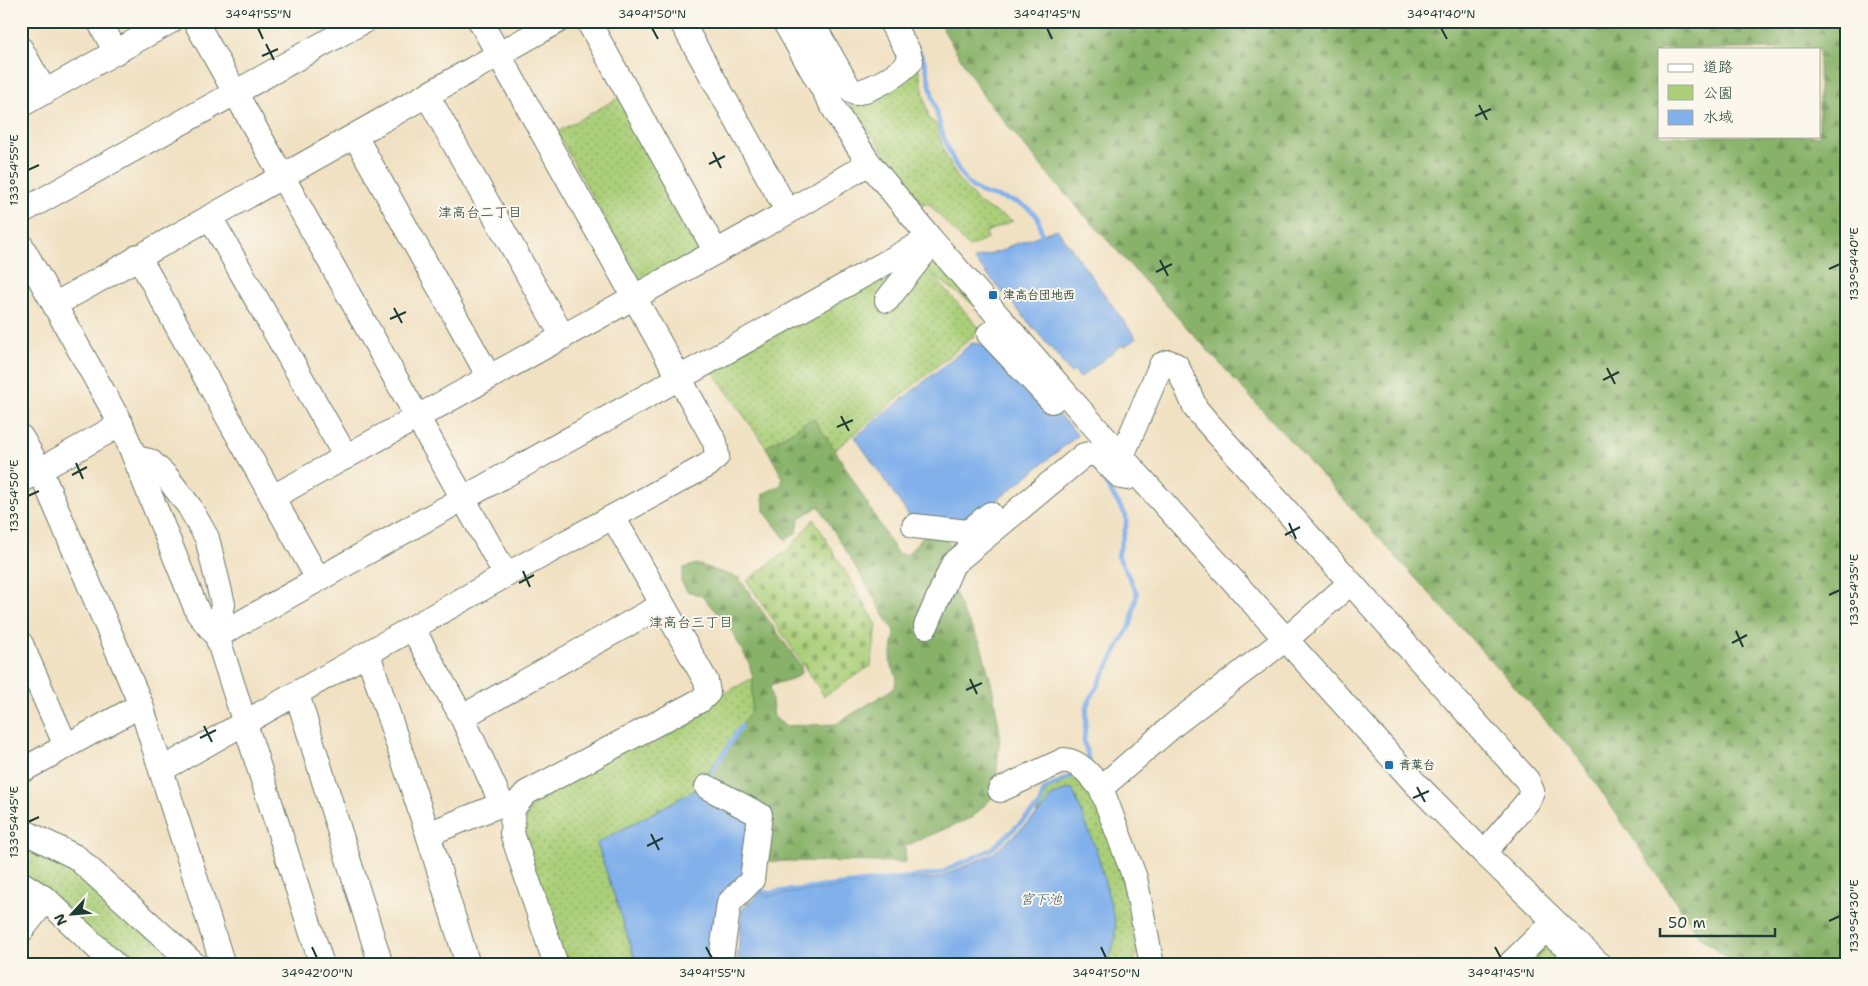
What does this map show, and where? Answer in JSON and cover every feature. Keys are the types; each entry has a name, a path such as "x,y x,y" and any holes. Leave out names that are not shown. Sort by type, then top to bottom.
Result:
{"street":[{"path":"99,21 116,52"},
{"path":"21,105 171,21"},
{"path":"195,21 506,576"},
{"path":"21,212 364,21"},
{"path":"161,770 708,465 717,456 715,442 480,21"},
{"path":"56,304 138,256 558,21"},
{"path":"588,21 716,252"},
{"path":"681,21 788,212"},
{"path":"784,21 840,118 869,162 930,238 1095,427 1287,638 1414,782 1484,853 1584,947 1600,965"},
{"path":"811,21 849,88 855,93 863,91 903,69 911,61 908,51 890,21"},
{"path":"21,49 45,92"},
{"path":"427,95 563,337"},
{"path":"355,136 489,377"},
{"path":"273,497 788,212 869,162"},
{"path":"210,216 346,457"},
{"path":"886,300 924,253 930,238"},
{"path":"217,636 680,380 930,238"},
{"path":"21,245 122,424 198,612 217,636 247,723 322,965"},
{"path":"138,256 318,580"},
{"path":"989,334 1052,401 1064,390"},
{"path":"926,626 952,564 1084,455 1096,453 1121,477 1129,479 1130,464 1161,365 1169,362 1176,366 1196,409 1349,584 1527,780 1532,791 1528,801 1484,853"},
{"path":"30,475 122,424"},
{"path":"914,526 968,532 1095,427"},
{"path":"21,437 30,475 141,704 223,965"},
{"path":"135,458 150,461 166,476 189,506 207,538 223,604 217,636"},
{"path":"428,834 508,806 526,793 701,700 708,693 706,681 613,517"},
{"path":"1104,785 1176,722 1287,638 1349,584"},
{"path":"462,717 662,605"},
{"path":"413,629 462,717 508,806 512,833 556,965"},
{"path":"21,644 26,669 66,746"},
{"path":"368,654 428,834 468,965"},
{"path":"297,694 381,965"},
{"path":"21,771 141,704"},
{"path":"1000,790 1064,760 1074,761 1104,785 1135,878 1152,965"},
{"path":"708,787 760,815 752,880 729,904 720,965"},
{"path":"21,830 76,857 195,965"},
{"path":"21,883 46,898 115,965"},
{"path":"21,931 46,898"},
{"path":"1509,965 1545,930 1575,955 1584,947"}],"green space":[{"path":"938,21 1847,21 1847,965 1736,965 1700,937 1575,753 1057,185 984,97"},
{"path":"918,66 929,119 936,124 944,152 958,179 980,204 1013,221 986,232 988,239 969,247 928,203 922,204 850,105"},
{"path":"622,96 701,242 697,252 643,281 638,280 557,132"},
{"path":"932,255 984,312 933,275 981,330 835,450 813,418 766,447 711,369 916,257"},
{"path":"813,418 835,450 897,553 907,555 924,535 940,534 952,546 953,587 963,613 980,642 992,686 1000,733 995,795 973,817 905,846 906,862 759,861 697,789 751,711 753,678 749,663 730,628 702,596 687,591 681,581 684,568 696,564 739,578 801,666 801,673 797,676 770,687 774,717 785,726 836,724 894,688 897,677 890,662 895,633 819,506 799,519 797,532 786,540 764,511 763,494 781,485 783,478 766,447"},
{"path":"814,519 877,625 871,666 824,696 747,581 791,547"},
{"path":"753,678 751,711 697,789 597,843 637,965 563,965 524,840 527,814 535,798 539,792"},
{"path":"1075,776 1084,777 1130,879 1142,938 1133,965 1108,965 1115,939 1115,921 1098,855 1072,788 1052,796 1042,810 1036,814 1046,791"},
{"path":"21,835 40,842 188,965 122,965 21,878"},
{"path":"1545,936 1578,964 1583,960 1587,965 1526,965"}],"water":[{"path":"1057,229 1136,338 1124,347 1122,345 1080,378 1075,371 1070,373 1056,354 974,259 1007,249 1007,247"},
{"path":"972,343 993,346 1078,435 968,524 910,517 855,437"},
{"name":"宮下池","path":"1072,788 1098,855 1115,921 1115,939 1108,965 737,965 742,909 761,892 765,896 890,881 938,878 994,853 1042,810 1052,796"},
{"path":"697,789 754,817 745,881 715,965 637,965 597,843"}],"waterway":[{"path":"919,51 924,60 944,139 958,169 974,189 1021,204 1030,209 1038,219 1042,239"},
{"path":"1090,764 1084,741 1087,705 1131,624 1137,593 1118,556 1126,526 1126,516 1094,465"},
{"path":"707,780 741,726"},
{"path":"761,882 761,889 765,893 938,874 992,849 1039,806 1044,790 1075,774"}],"place":[{"name":"津高台団地西","path":"993,295"},
{"name":"青葉台","path":"1389,765"}],"district":[{"name":"津高台二丁目","path":"480,212"},
{"name":"津高台三丁目","path":"691,622"}]}
